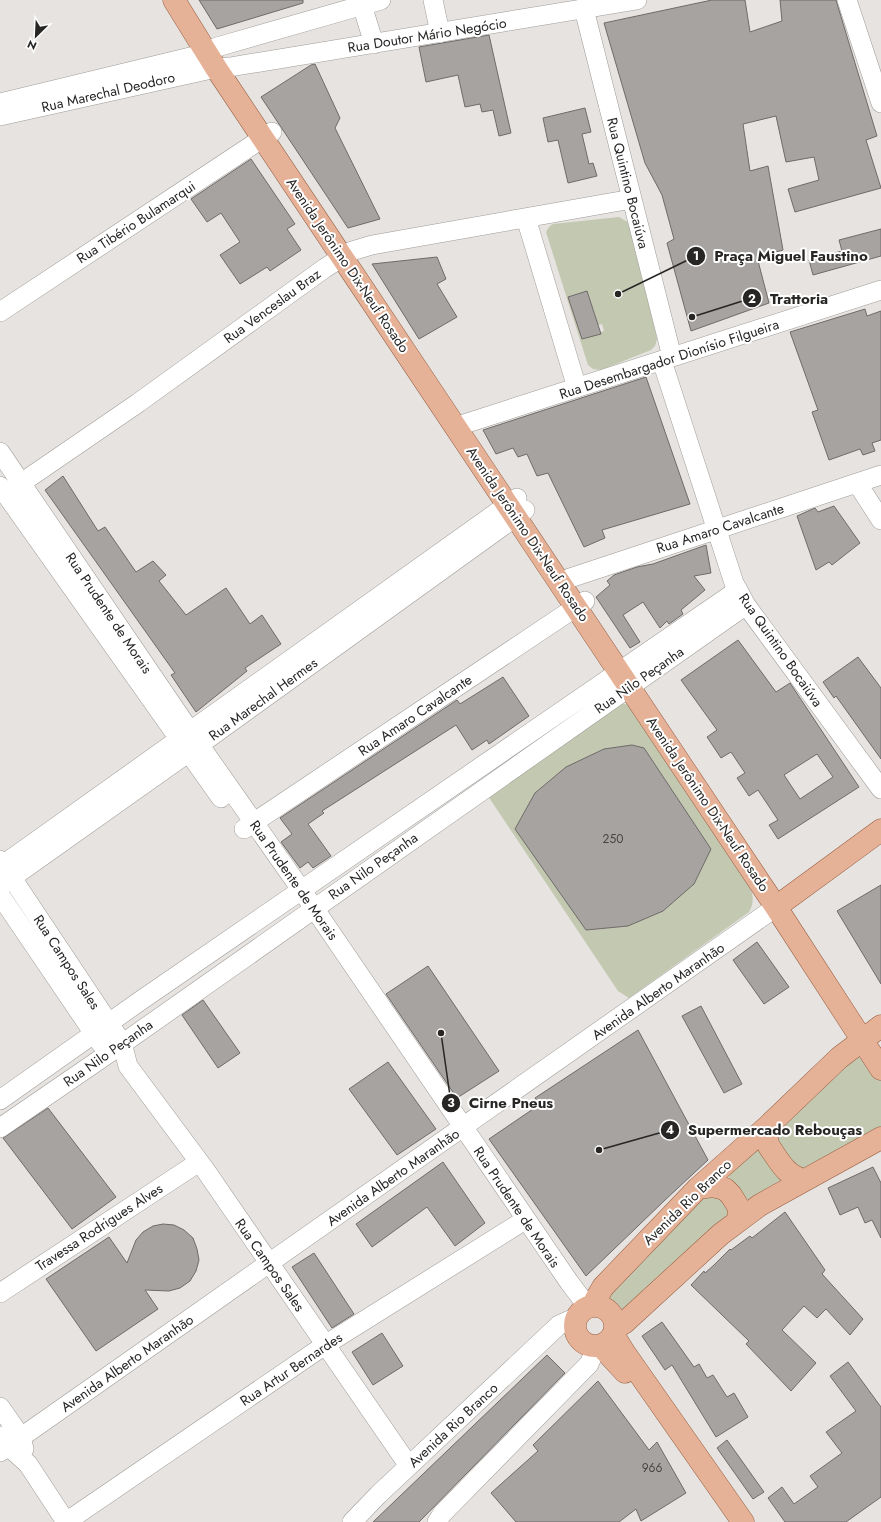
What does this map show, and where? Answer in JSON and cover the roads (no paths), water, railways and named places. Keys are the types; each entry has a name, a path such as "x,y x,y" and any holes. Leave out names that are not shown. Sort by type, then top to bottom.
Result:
{"main road":[{"name":"Avenida Jerônimo Dix-Neuf Rosado","path":"174,0 218,59 782,903 802,920 874,1036"},
{"name":"Avenida Jerônimo Dix-Neuf Rosado","path":"186,0 218,59"},
{"name":"Avenida Alberto Maranhão","path":"782,903 881,830"},
{"path":"874,1036 881,1069"},
{"name":"Avenida Rio Branco","path":"583,1311 603,1287 698,1188 768,1126 839,1058 874,1036"},
{"path":"768,1126 766,1136 767,1144 790,1175 796,1179 804,1180"},
{"path":"729,1522 625,1372 607,1338 614,1320 611,1314 600,1306 583,1311 575,1329 581,1341 587,1344 607,1338 721,1234 738,1221 760,1205 881,1138"},
{"path":"698,1188 713,1186 725,1188 739,1208 738,1221"},
{"path":"607,1338 617,1340 742,1522"}],"street":[{"path":"218,59 362,5 381,0"},
{"path":"433,0 440,33"},
{"name":"Rua Doutor Mário Negócio","path":"218,59 374,44 638,0"},
{"path":"847,0 881,103"},
{"path":"362,5 374,44"},
{"name":"Rua Quintino Bocaiúva","path":"584,9 632,199 667,359 734,583 742,597 881,789"},
{"name":"Rua Marechal Deodoro","path":"0,103 218,59"},
{"name":"Rua Marechal Deodoro","path":"0,116 218,59"},
{"name":"Rua Tibério Bulamarqui","path":"0,312 268,135"},
{"name":"Rua Venceslau Braz","path":"2,493 21,483 138,403 325,268 347,254 372,245 632,199"},
{"path":"526,218 577,388"},
{"name":"Rua Desembargador Dionísio Filgueira","path":"462,426 881,290"},
{"name":"Rua Prudente de Morais","path":"0,452 189,742"},
{"name":"Rua Amaro Cavalcante","path":"565,580 881,475"},
{"path":"857,483 881,520"},
{"name":"Rua Prudente de Morais","path":"2,493 189,742 249,826 460,1130 582,1301 583,1311"},
{"name":"Rua Marechal Hermes","path":"3,871 189,742 516,507"},
{"name":"Rua Nilo Peçanha","path":"0,1128 309,912 629,676 742,597"},
{"name":"Rua Amaro Cavalcante","path":"249,826 581,604"},
{"name":"Rua Nilo Peçanha","path":"0,1100 296,893 629,676"},
{"name":"Rua Campos Sales","path":"3,871 101,1029"},
{"name":"Rua Campos Sales","path":"0,895 199,1162 409,1466"},
{"name":"Avenida Alberto Maranhão","path":"7,1443 460,1130 782,903"},
{"name":"Rua Prudente de Morais","path":"460,1130 520,1223 577,1304 578,1309 583,1311"},
{"name":"Travessa Rodrigues Alves","path":"0,1293 199,1162"},
{"name":"Rua Artur Bernardes","path":"66,1522 325,1345 520,1223"},
{"name":"Avenida Rio Branco","path":"352,1522 409,1466 559,1325 583,1311"},
{"path":"442,1520 589,1364 607,1338"},
{"path":"0,1407 7,1443 28,1464 66,1522"}],"place":[{"name":"Praça Miguel Faustino","path":"618,294"},
{"name":"Trattoria","path":"692,317"},
{"name":"Cirne Pneus","path":"441,1033"},
{"name":"Supermercado Rebouças","path":"599,1150"}]}
